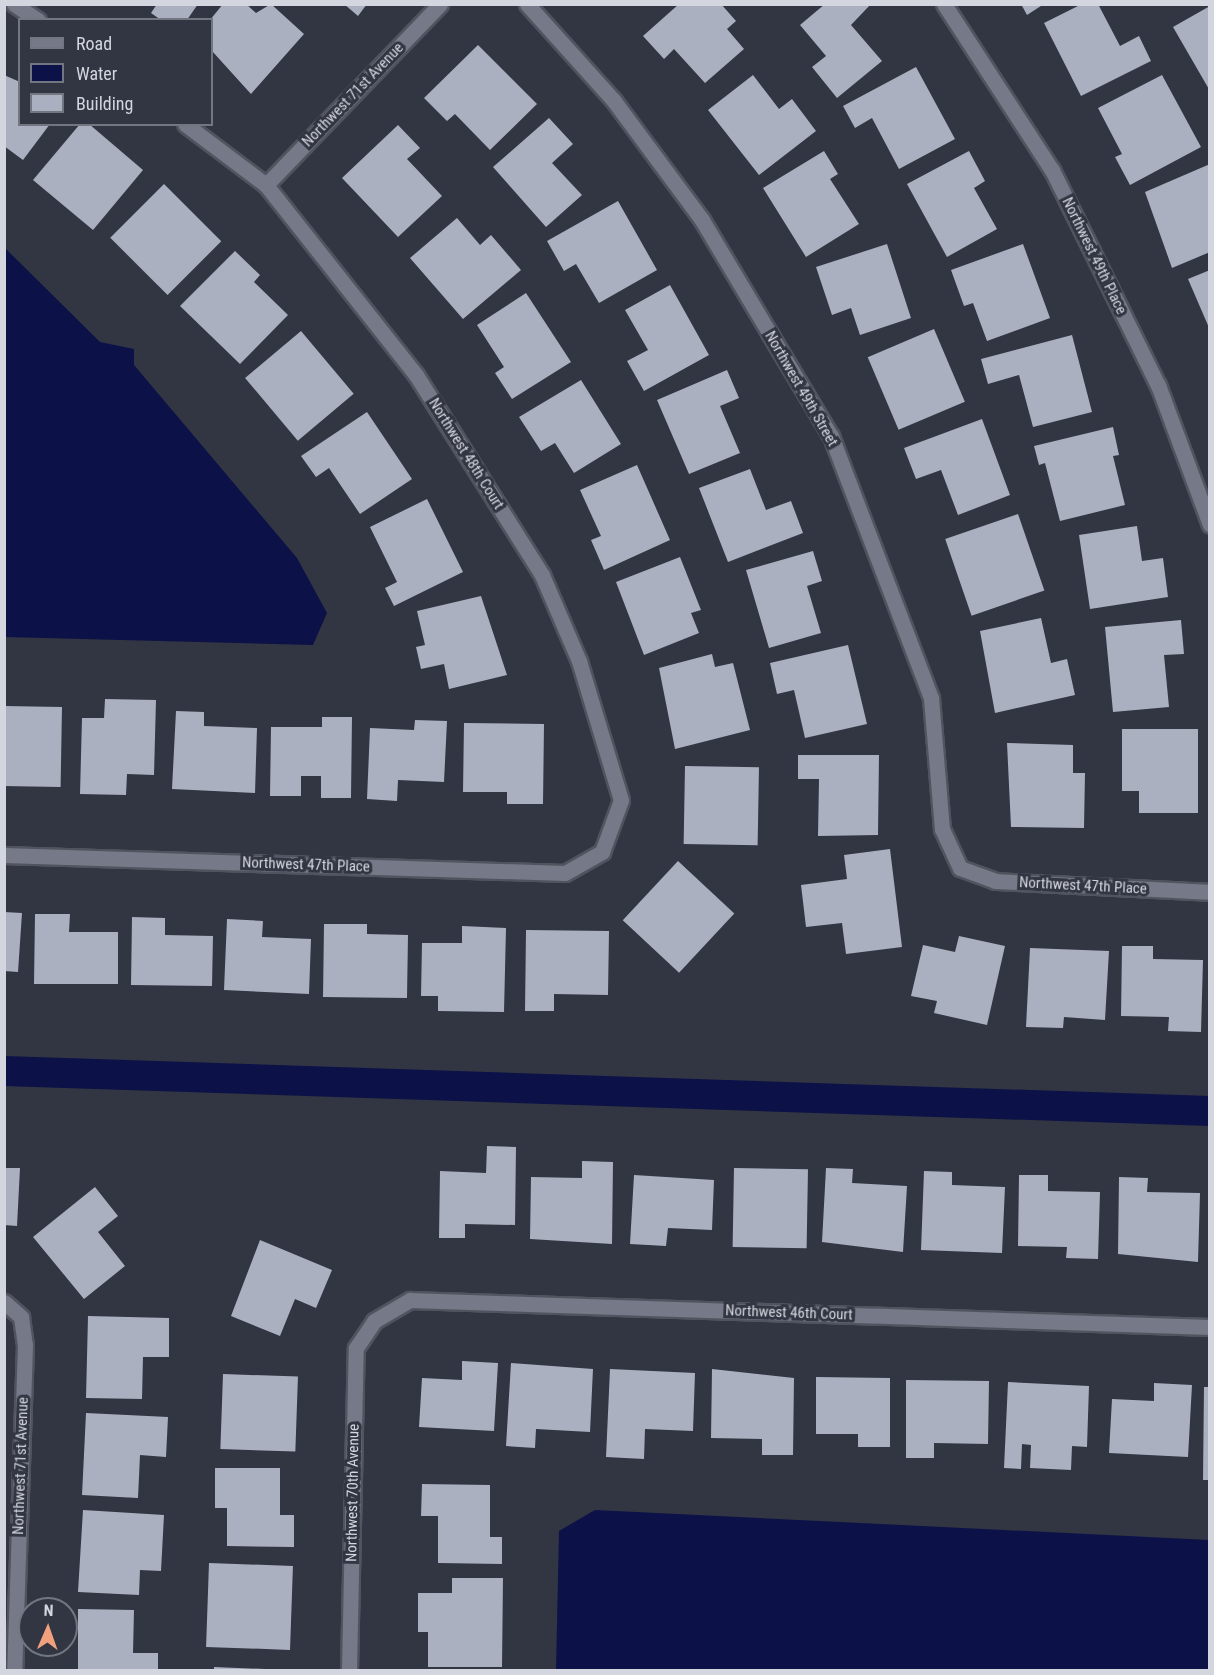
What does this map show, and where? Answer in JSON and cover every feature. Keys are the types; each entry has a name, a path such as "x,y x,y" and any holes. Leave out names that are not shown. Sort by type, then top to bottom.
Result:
{"street":[{"path":"14,4 35,18"},
{"name":"Northwest 71st Avenue","path":"267,185 440,4"},
{"name":"Northwest 49th Street","path":"526,4 614,101 702,220 831,436 931,698 942,829 960,868"},
{"name":"Northwest 49th Place","path":"944,4 1052,170 1158,386 1209,525"},
{"name":"Northwest 48th Court","path":"188,126 267,185 416,375 542,575 579,662 621,800 602,852"},
{"name":"Northwest 47th Place","path":"4,855 565,873 602,852"},
{"name":"Northwest 47th Place","path":"960,868 996,882 1209,892"},
{"name":"Northwest 46th Court","path":"374,1321 410,1300 1209,1327"},
{"name":"Northwest 71st Avenue","path":"6,1303 21,1317 25,1345 10,1610 14,1671"},
{"name":"Northwest 70th Avenue","path":"349,1671 356,1348 374,1321"}],"water":[{"path":"5,248 100,342 134,349 134,365 297,558 327,613 313,645 5,637"},
{"path":"595,1510 1209,1540 1209,1670 556,1670 559,1531"}],"building":[{"path":"157,4 198,4 188,18 158,18 151,13"},
{"path":"223,4 246,4 256,13 271,4 304,34 251,94 213,52 212,18"},
{"path":"344,4 367,4 358,16"},
{"path":"679,4 721,4 736,21 727,29 744,49 705,83 674,49 664,59 643,36"},
{"path":"825,4 871,4 851,25 882,61 837,98 812,67 826,56 800,25"},
{"path":"1021,4 1044,4 1027,15"},
{"path":"1082,4 1098,4 1120,46 1139,36 1151,61 1081,96 1044,23"},
{"path":"1210,6 1210,91 1173,27"},
{"path":"478,45 537,104 490,150 455,114 447,121 424,98"},
{"path":"916,67 955,139 899,169 872,118 855,128 843,106"},
{"path":"4,75 18,81 18,126 48,126 23,160 4,146"},
{"path":"753,75 779,109 792,99 816,131 759,175 708,110"},
{"path":"1162,75 1201,147 1130,185 1115,157 1122,154 1098,108"},
{"path":"549,118 573,144 552,163 582,195 546,227 493,167"},
{"path":"398,125 420,148 407,159 442,196 398,237 342,178"},
{"path":"78,126 91,126 143,170 93,230 33,180"},
{"path":"824,151 838,174 830,179 859,224 806,257 763,188"},
{"path":"969,151 985,181 974,188 997,229 947,257 907,184"},
{"path":"1210,164 1210,252 1172,268 1145,192"},
{"path":"164,184 221,241 168,295 110,238"},
{"path":"618,201 657,270 599,303 576,264 564,271 547,241"},
{"path":"457,218 480,245 491,235 521,270 463,319 410,258"},
{"path":"887,244 911,318 860,335 851,308 832,315 816,267"},
{"path":"1023,244 1050,318 987,341 973,303 964,306 951,270"},
{"path":"235,251 260,275 254,282 288,315 240,364 180,306"},
{"path":"1210,270 1210,330 1188,279"},
{"path":"670,285 709,355 644,391 627,361 648,350 625,310"},
{"path":"526,293 571,362 512,399 495,373 504,367 477,325"},
{"path":"934,329 965,402 899,430 868,357"},
{"path":"301,331 354,394 298,441 245,378"},
{"path":"1072,335 1092,412 1033,427 1019,375 988,384 981,359"},
{"path":"727,370 739,398 720,406 740,453 689,474 657,400"},
{"path":"581,380 621,444 574,473 555,443 541,451 519,417"},
{"path":"367,412 412,479 360,514 329,468 316,477 301,456"},
{"path":"982,419 1010,495 958,515 941,470 916,479 904,448"},
{"path":"1113,427 1119,455 1113,456 1125,505 1060,521 1045,463 1039,465 1034,446"},
{"path":"637,465 670,540 604,570 591,540 601,536 580,490"},
{"path":"750,469 766,510 791,501 803,533 728,562 699,488"},
{"path":"427,499 463,572 394,606 385,588 397,582 370,527"},
{"path":"1018,514 1044,591 972,616 945,539"},
{"path":"1137,526 1142,561 1163,558 1168,597 1090,609 1079,535"},
{"path":"813,551 822,581 807,586 821,633 769,648 746,570"},
{"path":"680,557 701,610 691,613 699,633 644,655 616,582"},
{"path":"481,596 507,675 449,689 444,664 421,669 416,647 425,645 417,611"},
{"path":"1041,618 1051,663 1067,659 1075,695 995,713 980,631"},
{"path":"1181,620 1184,654 1164,655 1169,707 1113,712 1105,627"},
{"path":"848,645 867,724 805,738 794,690 777,694 770,663"},
{"path":"712,654 715,667 733,663 750,730 675,749 659,668"},
{"path":"105,699 156,700 154,775 127,774 126,795 80,794 82,718 104,718"},
{"path":"4,706 62,707 61,787 4,786"},
{"path":"176,711 204,712 204,726 257,728 255,793 172,789"},
{"path":"322,717 352,717 351,798 321,798 321,776 301,776 301,796 270,796 271,727 322,727"},
{"path":"415,720 447,721 444,782 398,780 397,801 367,799 370,728 414,730"},
{"path":"464,723 544,724 543,804 507,804 507,792 463,792"},
{"path":"1122,729 1198,729 1198,813 1139,813 1139,791 1122,791"},
{"path":"1007,743 1073,745 1073,773 1085,773 1084,828 1011,827"},
{"path":"798,755 879,755 878,835 818,836 819,779 798,779"},
{"path":"685,766 759,767 758,845 684,844"},
{"path":"890,849 902,947 846,954 842,923 806,927 801,885 847,879 844,855"},
{"path":"678,861 734,914 679,973 623,920"},
{"path":"4,912 22,913 18,972 4,971"},
{"path":"35,914 70,914 69,932 118,932 118,984 34,984"},
{"path":"132,917 165,918 165,935 213,936 212,986 131,985"},
{"path":"227,919 263,921 262,937 311,939 309,994 224,990"},
{"path":"324,924 367,924 367,934 408,935 407,998 323,997"},
{"path":"462,926 506,928 504,1012 438,1011 438,996 421,996 422,943 462,943"},
{"path":"526,930 609,931 608,995 554,994 554,1011 525,1011"},
{"path":"959,936 1005,946 987,1025 934,1013 937,1001 911,996 923,945 955,952"},
{"path":"1122,946 1153,946 1153,959 1203,960 1201,1032 1168,1031 1169,1017 1121,1016"},
{"path":"1030,948 1109,951 1105,1020 1064,1017 1063,1028 1026,1027"},
{"path":"487,1146 516,1147 515,1225 465,1224 465,1238 439,1238 440,1171 486,1173"},
{"path":"582,1161 613,1162 612,1244 530,1239 531,1177 582,1178"},
{"path":"4,1168 20,1168 17,1226 4,1225"},
{"path":"734,1168 808,1169 807,1248 733,1247"},
{"path":"826,1168 853,1169 852,1183 907,1186 903,1252 822,1242"},
{"path":"924,1171 952,1172 952,1185 1005,1187 1002,1253 921,1250"},
{"path":"634,1175 714,1180 712,1230 668,1228 666,1246 630,1244"},
{"path":"1019,1175 1048,1175 1048,1191 1100,1192 1098,1259 1066,1258 1067,1247 1018,1246"},
{"path":"1119,1177 1148,1178 1147,1192 1200,1193 1198,1262 1118,1254"},
{"path":"95,1187 118,1216 98,1232 125,1266 84,1299 33,1237"},
{"path":"260,1240 332,1270 316,1308 295,1299 280,1336 231,1316"},
{"path":"88,1316 169,1318 169,1357 143,1357 142,1399 86,1398"},
{"path":"462,1361 498,1363 494,1431 419,1427 422,1378 462,1380"},
{"path":"511,1363 593,1369 590,1432 536,1429 535,1448 506,1446"},
{"path":"610,1369 695,1373 693,1431 645,1429 644,1459 606,1457"},
{"path":"712,1369 794,1378 793,1455 762,1455 762,1439 711,1438"},
{"path":"223,1374 298,1377 295,1452 220,1449"},
{"path":"816,1377 890,1378 890,1447 858,1447 858,1434 816,1434"},
{"path":"906,1380 989,1381 988,1444 934,1443 934,1458 906,1458"},
{"path":"1008,1382 1089,1386 1087,1447 1072,1446 1071,1470 1030,1468 1031,1445 1022,1444 1021,1469 1004,1468"},
{"path":"1154,1383 1192,1385 1188,1457 1109,1453 1112,1399 1154,1401"},
{"path":"1204,1387 1210,1387 1210,1480 1203,1480"},
{"path":"86,1413 168,1417 166,1457 140,1455 138,1498 82,1495"},
{"path":"215,1468 280,1468 280,1515 294,1515 294,1547 227,1546 227,1508 215,1508"},
{"path":"422,1484 490,1485 490,1537 502,1537 502,1564 438,1563 438,1516 421,1516"},
{"path":"83,1510 164,1515 161,1571 140,1570 139,1595 78,1592"},
{"path":"209,1563 293,1566 290,1650 206,1647"},
{"path":"452,1578 503,1578 502,1667 428,1667 428,1632 418,1632 418,1593 452,1593"},
{"path":"78,1609 134,1610 133,1653 158,1653 158,1670 78,1670"},
{"path":"214,1667 265,1669 265,1670 214,1670"}],"waterway":[{"path":"4,1071 1210,1111"}]}
